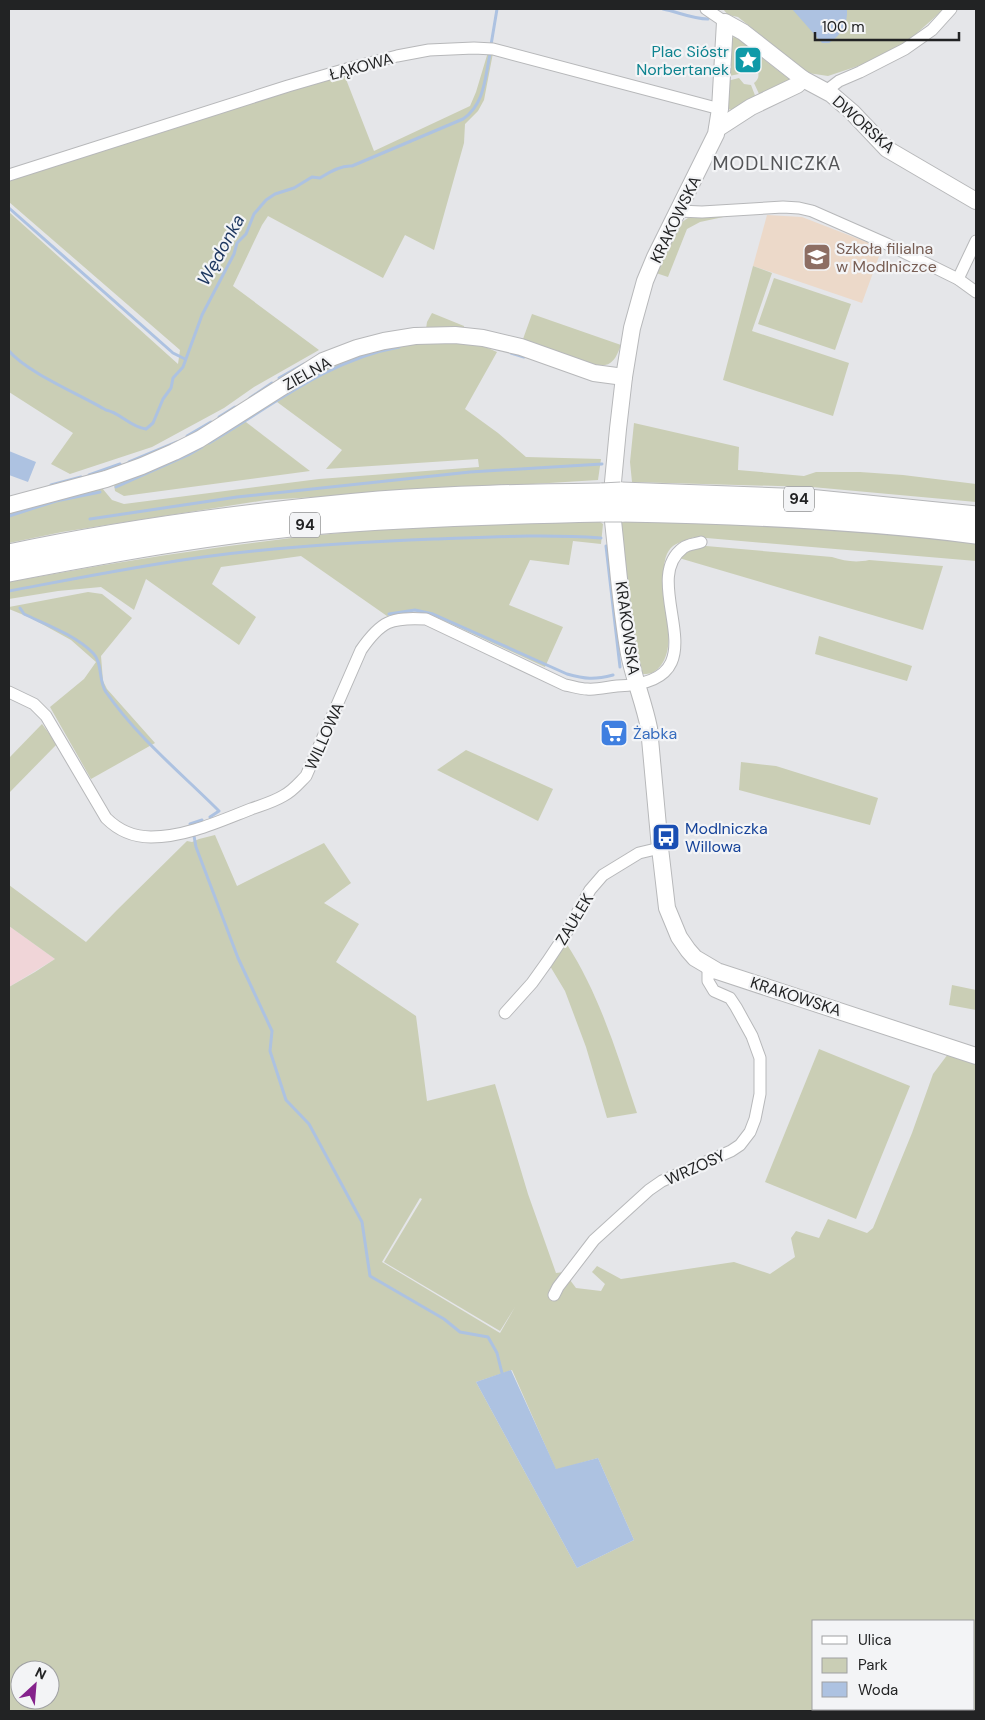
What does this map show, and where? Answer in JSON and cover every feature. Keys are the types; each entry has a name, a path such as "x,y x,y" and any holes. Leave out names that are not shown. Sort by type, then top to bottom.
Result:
{"highway":[{"name":"94","path":"9,555 124,533 272,513 381,502 507,496 612,502 706,512 849,521 976,534"},
{"name":"94","path":"9,571 135,547 312,524 527,513 612,502 808,500 976,516"}],"street":[{"path":"706,9 743,32 803,79 797,85 734,116 717,129"},
{"path":"826,90 839,80 860,72 905,49 932,30 951,9"},
{"path":"717,129 720,109 725,22"},
{"name":"ŁĄKOWA","path":"9,175 288,86 397,56 429,50 493,49 720,109"},
{"name":"DWORSKA","path":"803,79 826,90 852,112 887,150 976,200"},
{"name":"KRAKOWSKA","path":"717,129 710,148 655,257 645,281 632,328 624,377 614,482 613,521 629,653 636,686 646,711 649,728 667,908 672,924 688,950 695,958 717,971 976,1056"},
{"path":"679,211 799,208 812,211 887,244 958,279 976,292"},
{"path":"958,279 976,241"},
{"name":"ZIELNA","path":"9,505 106,479 142,466 200,439 323,361 357,348 384,341 416,336 455,335 483,338 521,347 594,373 624,377"},
{"path":"636,686 665,672 670,666 675,648 676,634 668,582 669,568 684,546 701,542"},
{"name":"WILLOWA","path":"9,692 34,704 46,716 106,818 117,829 128,834 151,837 177,834 211,825 283,796 294,789 306,776 361,650 374,631 386,623 404,618 426,619 565,685 588,689 636,686"},
{"name":"ZAUŁEK","path":"506,1013 547,962 565,935 590,890 603,875 639,853 660,848"},
{"name":"WRZOSY","path":"554,1295 594,1240 649,1190 662,1181 731,1151 740,1145 750,1132 758,1110 760,1058 744,1019 730,998 714,990 708,981 708,966"},
{"path":"730,998 739,978"}],"shaded area":[{"name":"Szkoła filialna w Modlniczce","path":"767,215 802,217 882,248 862,303 753,266"},
{"path":"9,926 55,959 9,987"}],"green space":[{"path":"723,9 944,9 908,41 867,63 828,76 808,73 738,17 728,15"},
{"path":"738,37 754,50 749,64 742,68 739,74 729,76 731,39"},
{"path":"488,52 493,53 484,100 478,111 465,124 464,143 434,250 405,235 383,278 268,216 233,286 319,350 254,387 224,408 152,447 70,474 51,464 73,433 9,392 9,212 178,364 180,350 9,202 9,177 344,74 374,151 470,106"},
{"path":"759,53 762,58 789,79 789,81 760,96 754,83 758,77 754,66"},
{"path":"739,78 744,84 751,85 756,98 733,110 727,109 727,81"},
{"path":"697,216 728,216 700,222 687,229 668,277 653,272 679,224 688,218"},
{"path":"753,266 772,273 752,331 849,363 833,416 723,380"},
{"path":"774,278 851,304 835,350 758,324"},
{"path":"432,313 464,326 464,330 426,329 427,322"},
{"path":"532,314 621,345 611,363 605,365 587,364 523,339"},
{"path":"400,342 474,342 497,352 465,409 498,433 526,457 601,459 598,480 266,500 62,532 9,543 9,512 102,488 112,500 124,504 319,479 479,467 478,459 326,469 342,450 273,399 325,368 361,352"},
{"path":"242,419 310,471 124,496 115,491 114,484"},
{"path":"634,423 739,447 738,470 804,476 816,472 860,472 976,484 976,502 812,487 632,482 630,462"},
{"path":"597,520 603,524 601,544 573,541 569,565 530,560 509,605 563,627 545,667 432,615 414,611 387,616 301,556 221,567 212,584 256,617 239,645 146,579 134,610 101,587 58,591 9,599 9,582 153,557 250,543 396,528"},
{"path":"619,521 699,522 877,531 976,543 976,561 695,537 689,539 673,546 666,557 664,572 669,629 668,647 663,662 652,673 641,674"},
{"path":"706,546 832,557 850,561 869,560 943,566 923,630 679,558 692,547"},
{"path":"88,592 102,594 132,618 101,656 103,681 107,689 155,743 91,779 50,707 84,679 96,662 71,640 31,618 9,609 9,607"},
{"path":"819,636 912,666 907,681 815,654"},
{"path":"42,724 57,744 9,793 9,758"},
{"path":"466,750 553,789 538,821 437,770"},
{"path":"741,762 776,766 878,798 870,825 739,790"},
{"path":"215,835 237,886 324,843 351,883 324,903 359,924 336,962 416,1016 427,1101 495,1084 528,1194 556,1273 564,1272 576,1288 601,1291 605,1284 592,1272 597,1266 621,1279 734,1262 770,1274 795,1257 791,1238 796,1231 819,1238 828,1219 867,1233 873,1228 912,1133 933,1074 948,1054 976,1064 976,1711 9,1711 9,987 55,959 9,926 9,885 86,942 187,841 192,842","holes":["420,1198 422,1199 384,1262 500,1331 515,1307 500,1333 382,1262","512,1370 556,1470 598,1458 634,1540 577,1568 476,1382"]},
{"path":"566,943 589,983 598,1004 615,1047 637,1113 607,1118 586,1047 565,991 550,966"},
{"path":"952,985 976,990 976,1010 949,1005"},
{"path":"819,1049 910,1086 856,1219 765,1182"}],"water":[{"path":"792,9 847,9 846,20 843,29 837,36 829,43 822,43"},
{"path":"9,451 36,462 28,482 9,475"},
{"path":"511,1370 556,1469 598,1458 634,1540 577,1568 476,1382"}],"waterway":[{"name":"Wędonka","path":"491,45 497,9"},
{"name":"Wędonka","path":"663,9 691,17 708,19"},
{"name":"Wędonka","path":"9,351 41,375 135,426 146,429 153,423 163,399 171,388 173,378 183,367 202,315 234,254 237,243 246,234 254,214 266,200 275,194 294,188 312,177 320,178 331,171 352,166 463,119 476,106 480,98 490,54"},
{"path":"9,208 173,353 185,359"},
{"path":"209,443 300,386 348,362 373,353 399,347"},
{"path":"511,353 524,357"},
{"path":"279,378 304,364"},
{"path":"250,398 272,383"},
{"path":"219,417 235,407"},
{"path":"187,436 211,422"},
{"path":"129,462 177,442"},
{"path":"116,487 202,447"},
{"path":"89,475 120,464"},
{"path":"90,519 237,497 470,472 602,464"},
{"path":"51,485 81,477"},
{"path":"9,516 56,501 100,492"},
{"path":"9,591 232,553 376,542 497,537 559,536 601,538"},
{"path":"606,546 620,667"},
{"path":"20,608 24,614 78,641 93,653 98,662 102,683 106,692 145,739 219,811 210,817"},
{"path":"389,614 415,610 433,614 567,674 590,678 613,675"},
{"path":"190,824 202,820"},
{"path":"194,836 196,847 238,958 272,1031 270,1051 286,1100 309,1124 362,1222 370,1276 444,1319 460,1332 488,1337 497,1353 502,1373"}],"place":[{"name":"Plac Sióstr Norbertanek","path":"748,60"},
{"name":"Szkoła filialna w Modlniczce","path":"817,257"},
{"name":"Żabka","path":"614,733"},
{"name":"Modlniczka Willowa","path":"666,837"}],"district":[{"name":"MODLNICZKA","path":"777,163"}]}
